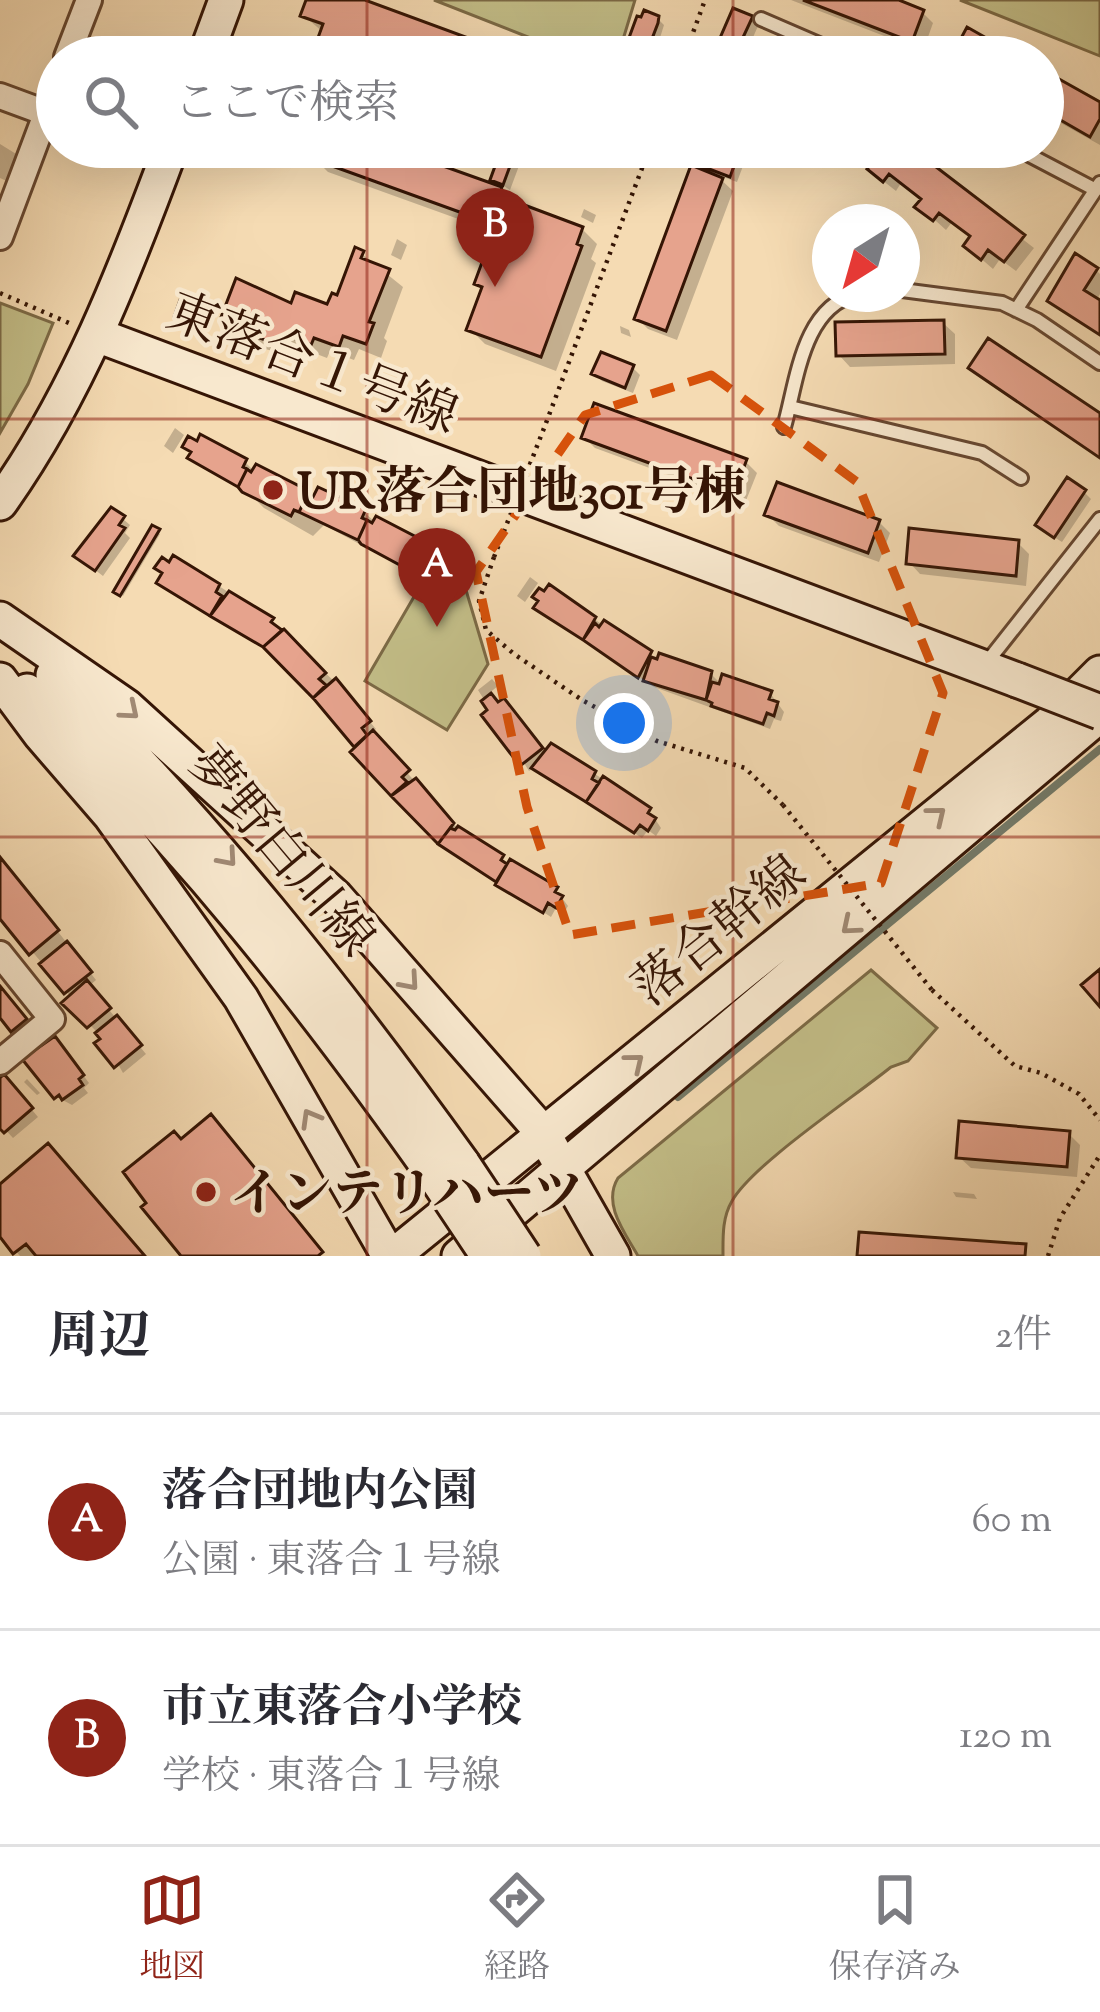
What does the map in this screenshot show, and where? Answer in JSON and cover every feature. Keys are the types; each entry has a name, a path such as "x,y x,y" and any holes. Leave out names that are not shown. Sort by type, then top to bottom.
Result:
{"street":[{"path":"76,36 89,0"},
{"path":"213,36 226,0"},
{"path":"0,96 36,109"},
{"path":"0,237 36,153"},
{"path":"0,503 70,391 83,329 162,168"},
{"name":"東落合１号線","path":"83,329 1100,713"},
{"path":"0,621 126,706 336,897 543,1133 613,1256"},
{"name":"夢野白川線","path":"0,621 230,860 316,964 450,1173"},
{"name":"夢野白川線","path":"0,665 80,741 254,934 450,1173"},
{"name":"落合幹線","path":"391,1256 1049,723 1100,673"},
{"path":"0,680 110,815 241,998 391,1256"},
{"name":"落合幹線","path":"459,1256 1100,713"},
{"path":"0,954 52,1019 0,1062"},
{"path":"450,1173 488,1256"},
{"path":"450,1173 524,1256"}],"lane":[{"path":"761,20 799,36"},
{"path":"1016,310 1098,186 1059,168"},
{"path":"920,291 1002,303 1100,363"},
{"path":"784,427 816,321 826,312"},
{"path":"790,407 982,452 1021,478"},
{"path":"983,668 1100,519"}],"path":[{"path":"692,36 705,0"},
{"path":"642,168 494,556 479,601 486,630 582,700 657,741 745,768 783,806 932,990 1015,1066 1041,1073 1079,1094 1100,1120"},
{"path":"0,293 83,329"},
{"path":"1048,1256 1060,1218 1100,1156"}],"highlighted area":[{"path":"711,375 857,482 943,693 881,883 570,935 527,807 476,572 585,415"}],"shaded area":[{"path":"434,0 635,0 624,36 525,36"},
{"path":"960,0 1100,0 1100,56 1064,42 1064,36 1050,36"},
{"path":"0,303 53,323 28,384 0,433"},
{"path":"429,571 466,590 488,664 447,730 365,681"},
{"path":"871,970 937,1028 908,1061 891,1067 806,1131 743,1186 726,1214 723,1256 638,1256 614,1208 618,1178"}],"building":[{"path":"306,0 365,0 463,36 319,36 323,24 300,16"},
{"path":"803,0 899,0 924,10 914,36 896,36"},
{"path":"733,8 753,16 744,36 721,36"},
{"path":"644,10 659,16 653,36 630,36 637,16"},
{"path":"967,27 983,36 962,36"},
{"path":"1064,82 1100,102 1100,119 1090,137 1064,122"},
{"path":"338,168 449,168 502,187 490,223"},
{"path":"494,168 509,168 503,185 490,180"},
{"path":"690,168 723,178 666,331 634,319"},
{"path":"706,168 733,168 730,177"},
{"path":"868,168 937,168 1025,235 1004,262 988,250 981,260 963,246 970,236 939,213 933,221 920,211 917,204 921,199 889,174 883,182"},
{"path":"519,203 583,227 577,244 582,246 541,357 466,330 482,287 474,284 487,249 466,241 473,220 493,228 496,221 505,225 507,217 513,220"},
{"path":"355,247 364,251 361,258 390,269 369,322 374,323 366,344 343,336 339,347 314,338 311,345 286,335 282,345 236,331 238,327 220,320 236,278 291,303 295,292 327,304 332,293 337,295"},
{"path":"1075,253 1098,268 1084,290 1100,300 1100,335 1047,301"},
{"path":"180,300 194,305 192,311 201,315 197,326 174,317"},
{"path":"944,320 945,354 836,356 835,322"},
{"path":"988,338 1100,413 1100,458 968,368"},
{"path":"601,352 634,365 625,388 591,374"},
{"path":"594,403 747,459 734,494 581,438"},
{"path":"200,434 247,459 238,487 187,458 191,452 182,447 188,436 197,441"},
{"name":"UR落合団地301号棟","path":"256,464 305,489 308,494 299,512 294,510 291,516 242,492 238,487 247,469 251,472"},
{"path":"1067,477 1086,490 1054,538 1035,525"},
{"path":"777,482 880,520 868,553 764,515"},
{"path":"318,487 366,509 362,518 367,520 358,540 299,512 308,494 313,497"},
{"path":"111,507 125,516 119,525 125,528 95,571 73,556"},
{"path":"376,516 424,541 421,548 429,551 423,563 415,560 409,570 361,544 358,540 367,520 372,523"},
{"path":"152,525 160,529 120,596 113,592"},
{"path":"909,528 1019,540 1016,576 906,564"},
{"path":"173,555 220,584 216,592 222,596 210,616 156,583 162,573 154,568 162,557 169,562"},
{"path":"549,584 596,617 583,640 533,608 538,601 532,597"},
{"path":"229,591 274,618 271,622 282,630 263,647 210,616"},
{"path":"604,620 652,651 638,678 583,640 595,623 599,627"},
{"path":"284,629 326,673 319,679 326,685 313,698 263,647"},
{"path":"659,653 712,671 706,700 643,681 651,657 657,659"},
{"path":"722,674 772,691 769,699 778,702 774,716 767,713 763,724 711,706 706,700 712,682 719,684"},
{"path":"336,678 371,721 362,728 367,735 354,747 313,698"},
{"path":"491,693 498,702 504,698 543,748 520,766 481,715 487,710 481,701"},
{"path":"373,730 410,770 402,777 407,782 391,796 350,752"},
{"path":"551,743 596,771 592,779 599,783 586,802 531,768"},
{"path":"603,776 651,808 648,813 656,818 648,831 640,825 634,833 586,802"},
{"path":"416,778 454,823 438,844 391,796"},
{"path":"458,826 504,855 501,860 507,864 496,882 438,844 450,828"},
{"path":"0,857 59,930 29,955 0,919"},
{"path":"510,859 558,887 555,892 563,896 556,908 548,903 543,913 495,885"},
{"path":"67,941 92,972 64,994 39,964"},
{"path":"1100,969 1100,1007 1081,985"},
{"path":"87,980 111,1008 87,1028 61,1003"},
{"path":"0,986 27,1019 11,1032 0,1018"},
{"path":"117,1015 142,1045 114,1068 94,1043 100,1039 95,1033"},
{"path":"55,1036 84,1075 79,1079 83,1085 62,1100 59,1095 54,1099 22,1059"},
{"path":"4,1074 33,1108 4,1133 0,1129 0,1078"},
{"name":"インテリハーツ","path":"211,1114 323,1252 318,1256 181,1256 141,1207 146,1203 123,1172 174,1131 181,1139"},
{"path":"959,1121 1070,1131 1067,1167 956,1158"},
{"path":"48,1143 145,1256 36,1256 26,1244 13,1254 0,1237 0,1184"},
{"path":"859,1232 1026,1244 1025,1256 857,1256"}],"waterway":[{"path":"678,1097 1100,749"}],"place":[{"name":"市立東落合小学校","path":"495,287"},
{"name":"UR落合団地301号棟","path":"273,490"},
{"name":"落合団地内公園","path":"437,627"},
{"name":"インテリハーツ","path":"206,1192"}]}
